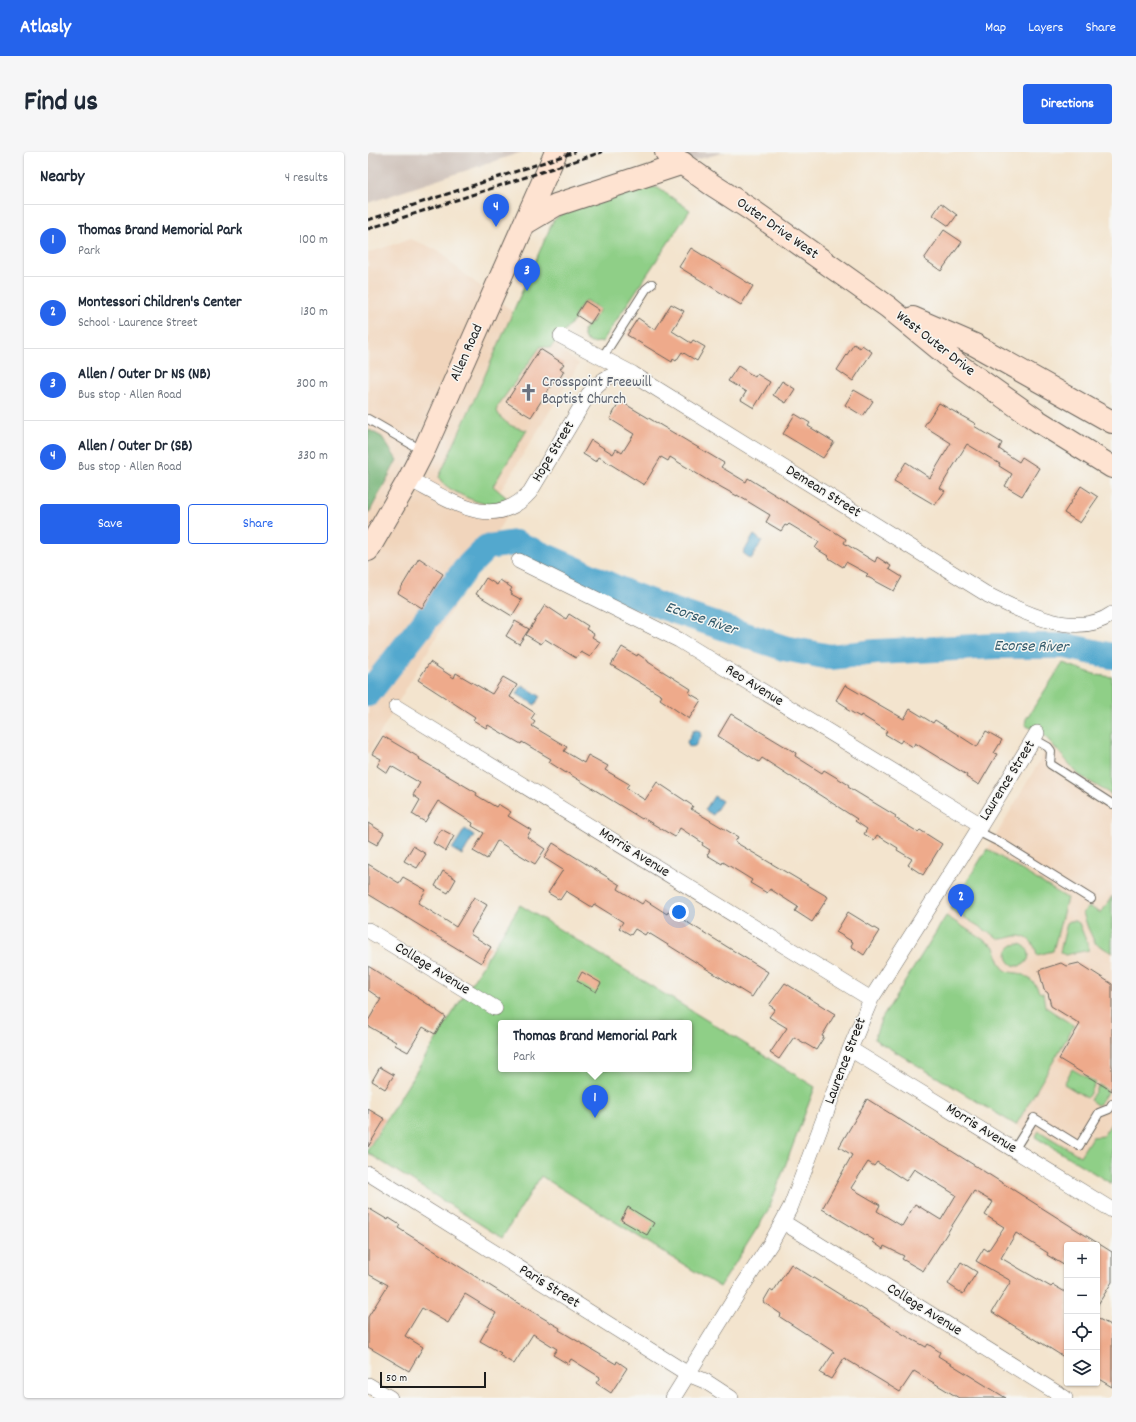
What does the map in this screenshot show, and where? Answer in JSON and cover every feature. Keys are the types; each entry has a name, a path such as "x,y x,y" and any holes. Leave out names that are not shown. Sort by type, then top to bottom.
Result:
{"main road":[{"name":"Allen Road","path":"368,550 424,451 556,152"},
{"path":"524,224 556,205 674,158"},
{"name":"Outer Drive West","path":"674,158 753,211 888,307"},
{"name":"West Outer Drive","path":"888,307 975,345 1112,422"},
{"name":"West Outer Drive","path":"888,307 960,366 1038,421 1112,467"}],"street":[{"name":"Demean Street","path":"561,336 633,374 988,595 1016,609 1051,622 1072,625 1092,623 1112,614"},
{"name":"Hope Street","path":"409,479 458,505 484,512 503,511 511,508 522,501 530,492 588,395 598,383 609,376 617,374 633,374"},
{"name":"Reo Avenue","path":"519,561 679,640 979,828"},
{"name":"Morris Avenue","path":"396,707 871,999"},
{"name":"Laurence Street","path":"673,1398 771,1243 791,1206 850,1049 871,999 1036,736"},
{"name":"College Avenue","path":"368,930 495,1008"},
{"name":"Morris Avenue","path":"850,1049 1112,1210"},
{"name":"Paris Street","path":"368,1174 688,1374 705,1381 731,1398"},
{"name":"College Avenue","path":"783,1222 1065,1398"},
{"path":"368,1385 390,1398"}],"lane":[{"path":"602,358 646,289 652,284"},
{"path":"368,419 424,451"},
{"path":"1036,736 1052,751 1050,764 1112,804"},
{"path":"979,828 1091,899"},
{"path":"1014,1150 1034,1118 1079,1146 1099,1113 1109,1109 1112,1104"}],"shaded area":[{"path":"368,152 522,152 368,203"},
{"path":"666,152 726,152 683,163"},
{"path":"410,239 444,254 452,264 579,364 496,498 503,511 511,508 368,754 368,253"},
{"path":"1112,677 1112,1184 874,1039 881,1020 998,832 1050,743"}],"green space":[{"path":"647,186 658,188 690,210 602,342 591,343 585,339 583,333 584,330 592,322 600,309 585,300 574,317 576,318 550,348 541,346 497,407 499,415 507,423 514,427 527,430 493,486 507,498 497,503 486,504 452,490 441,481 439,477 553,221 561,214"},
{"path":"368,429 382,437 397,460 368,515"},
{"path":"1063,663 1097,675 1112,677 1112,795 1079,775 1044,735 1025,725 1026,719"},
{"path":"987,849 1067,898 1053,951 1037,955 1033,944 1024,937 1016,936 1000,939 950,909"},
{"path":"1112,896 1112,953 1095,943 1083,913 1090,907 1101,913"},
{"path":"520,905 815,1087 768,1211 720,1287 541,1176 502,1238 368,1153 368,1149"},
{"path":"946,916 995,947 999,961 1005,970 1022,974 1030,979 1039,992 1043,993 1045,1006 1074,1026 1016,1125 874,1039 881,1020"},
{"path":"1070,921 1079,923 1089,950 1065,955 1060,952 1067,923"},
{"path":"1018,944 1026,947 1029,955 1026,963 1018,966 1010,963 1007,955 1010,947"},
{"path":"1072,1069 1096,1083 1087,1098 1064,1084"},
{"path":"1099,1085 1108,1091 1097,1105 1090,1100"},
{"path":"1112,1122 1112,1184 1035,1137 1039,1131 1080,1156 1092,1137 1103,1136"}],"water":[{"path":"754,535 762,541 751,559 743,553"},
{"path":"522,685 540,696 535,705 517,694"},
{"path":"693,731 700,731 701,736 695,746 689,747 687,742"},
{"path":"714,796 722,801 713,815 705,810"},
{"path":"465,829 474,835 462,855 452,849"}],"building":[{"path":"941,203 957,215 949,226 933,215"},
{"path":"944,230 962,242 941,271 924,259"},
{"path":"691,248 753,286 741,305 679,267"},
{"path":"585,301 599,310 590,324 576,315"},
{"path":"671,304 684,311 672,331 691,343 693,340 705,347 697,361 682,352 676,361 673,359 672,362 627,335 638,318 655,330"},
{"path":"854,344 860,348 862,345 872,352 853,381 837,370"},
{"name":"Crosspoint Freewill Baptist Church","path":"540,349 564,364 560,369 564,371 557,383 554,381 531,417 506,402"},
{"path":"738,366 755,377 757,374 770,382 754,408 741,400 746,392 728,381"},
{"path":"782,381 795,389 786,403 773,395"},
{"path":"854,390 873,401 863,416 845,405"},
{"path":"620,401 724,463 721,467 746,482 748,478 846,539 844,543 875,562 877,557 891,566 889,569 902,577 894,591 866,576 868,574 846,562 843,567 827,557 828,556 815,548 819,542 789,524 787,526 785,525 781,531 766,522 770,515 737,495 712,483 670,457 668,461 661,457 644,485 599,457 596,462 583,454 591,440 613,454 616,449 622,453 634,434 610,419"},
{"path":"939,403 976,424 974,426 1002,443 999,449 1019,462 1022,457 1039,468 1022,496 1005,486 1012,474 999,466 1000,464 967,444 940,488 945,491 935,505 894,481 906,462 930,478 951,443 924,426"},
{"path":"795,414 810,423 808,426 834,442 823,458 783,434"},
{"path":"1081,486 1098,497 1080,523 1064,513"},
{"path":"419,558 443,574 422,608 398,593"},
{"path":"486,578 497,585 500,580 512,588 510,591 512,592 511,594 522,600 512,616 476,594"},
{"path":"545,605 566,619 569,614 588,626 586,629 594,634 592,637 600,642 590,657 581,652 576,658 545,639 541,644 526,635"},
{"path":"515,621 529,629 519,644 506,636"},
{"path":"622,647 637,656 638,654 691,689 689,693 701,700 689,719 660,699 662,696 611,665"},
{"path":"430,662 454,678 456,673 492,694 503,677 517,685 510,697 535,713 531,719 535,722 532,726 567,747 564,751 584,763 588,755 608,766 605,770 629,784 626,788 645,800 657,782 693,806 691,809 738,837 735,842 828,897 812,922 795,911 798,907 770,889 767,893 750,883 752,880 723,862 722,864 707,855 710,850 702,845 703,843 680,828 675,837 566,773 549,762 551,759 522,742 521,744 488,725 486,728 473,720 475,717 418,680"},
{"path":"845,685 904,719 910,709 933,723 935,720 977,747 986,731 1002,740 994,753 997,754 979,785 966,777 967,775 915,743 913,747 902,740 900,743 885,734 887,731 861,715 860,717 846,709 847,707 836,700"},
{"path":"731,714 796,753 795,756 822,773 824,770 849,785 848,787 896,816 895,818 918,832 920,830 942,844 923,875 908,865 912,859 897,850 898,848 877,835 874,840 864,834 867,829 855,821 857,819 762,758 759,762 718,736"},
{"path":"383,736 477,793 476,795 496,807 498,804 511,812 508,816 531,830 527,837 545,849 535,864 497,841 487,859 473,851 484,833 472,826 473,823 438,801 425,822 412,814 420,800 413,795 420,783 391,766 387,773 377,766 381,759 372,754"},
{"path":"368,823 384,833 377,845 368,840"},
{"path":"441,829 454,836 446,851 433,843"},
{"path":"553,843 620,885 618,889 642,904 645,900 667,914 668,912 681,920 682,919 768,972 752,997 647,932 645,935 635,929 631,935 619,928 623,922 594,904 592,907 566,891 560,900 548,893 563,870 544,858"},
{"path":"413,846 426,854 417,868 404,861"},
{"path":"368,864 399,883 403,877 426,890 418,903 456,927 474,897 487,905 470,934 491,947 481,963 368,894"},
{"path":"443,871 456,879 448,893 435,886"},
{"path":"848,912 879,931 864,955 851,946 853,942 836,932"},
{"path":"1061,963 1066,966 1079,963 1112,984 1112,1091 1059,1059 1080,1024 1051,1006 1048,993 1044,990 1039,970"},
{"path":"368,966 446,1017 435,1034 423,1027 408,1052 395,1045 396,1042 368,1026 368,1021 381,999 368,990"},
{"path":"582,972 601,983 596,992 577,981"},
{"path":"785,983 835,1014 822,1036 824,1037 816,1050 794,1037 779,1059 770,1053 787,1028 769,1017 775,1009 769,1005"},
{"path":"380,1067 394,1075 385,1089 372,1081"},
{"path":"867,1099 1096,1242 1064,1242 1064,1265 1047,1255 1048,1253 1016,1233 1001,1258 1051,1287 1053,1285 1064,1291 1064,1357 992,1312 1011,1281 976,1261 984,1248 988,1251 1004,1227 985,1215 993,1202 974,1191 923,1271 902,1259 904,1256 884,1246 883,1249 873,1242 874,1240 822,1209 852,1155 839,1147","holes":["868,1162 874,1166 877,1162 906,1181 914,1169 956,1195 941,1220 915,1204 902,1226 877,1211 880,1205 851,1188"]},
{"path":"368,1109 385,1119 368,1147"},
{"path":"628,1207 654,1223 647,1235 621,1220"},
{"path":"368,1208 388,1220 389,1218 400,1225 398,1228 560,1328 559,1330 616,1364 617,1361 627,1368 611,1393 596,1383 600,1377 571,1359 568,1364 553,1355 557,1349 533,1334 514,1364 499,1355 501,1353 480,1341 496,1313 465,1294 448,1323 422,1308 405,1336 423,1347 409,1371 368,1347 368,1317 388,1285 368,1274"},
{"path":"1100,1244 1112,1252 1112,1282 1100,1301"},
{"path":"961,1262 977,1272 963,1294 948,1284"},
{"path":"791,1264 906,1336 926,1347 928,1344 940,1352 938,1356 1006,1398 959,1398 914,1371 900,1392 844,1358 831,1379 820,1373 834,1352 780,1317 781,1314 763,1302 770,1290 773,1292"},
{"path":"1100,1320 1112,1326 1112,1387 1100,1380"}],"waterway":[{"name":"Ecorse River","path":"368,694 467,567 487,547 515,543 625,592 666,608 784,648 830,657 876,652 996,646 1066,646 1112,656"}],"railway":[{"path":"368,220 575,152"},
{"path":"368,229 602,152"}],"place":[{"name":"Allen / Outer Dr (SB)","path":"496,227"},
{"name":"Allen / Outer Dr NS (NB)","path":"527,291"},
{"name":"Crosspoint Freewill Baptist Church","path":"529,392"},
{"name":"Montessori Children's Center","path":"961,917"},
{"name":"Thomas Brand Memorial Park","path":"595,1118"}]}
